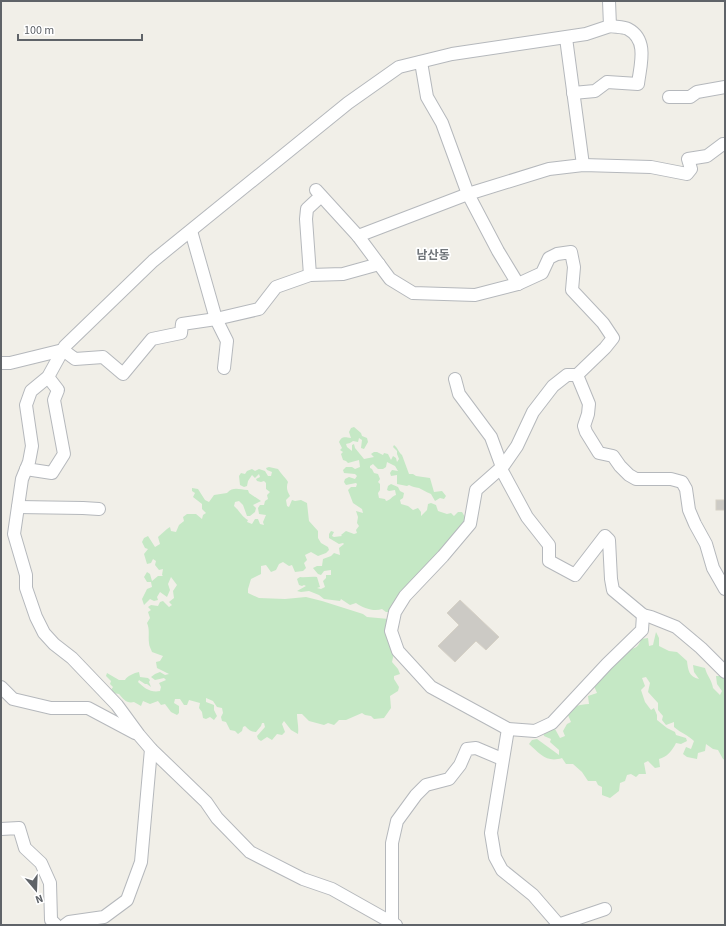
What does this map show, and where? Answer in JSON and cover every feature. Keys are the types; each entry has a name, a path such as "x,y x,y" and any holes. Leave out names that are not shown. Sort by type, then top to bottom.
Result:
{"street":[{"path":"609,1 610,26"},
{"path":"393,924 332,889 303,879 250,852 217,818 206,802 151,749 139,735 118,705 72,658 54,644 44,633 38,623 26,588 26,575 14,534 22,479 29,462 32,446 26,405 31,391 48,377 65,346 153,261 348,103 400,67 452,54 566,38 586,34 610,26 628,29 638,38 642,48 638,84 607,82 595,91 573,93"},
{"path":"566,38 583,165"},
{"path":"421,62 427,97 442,122 468,194 498,251 518,284"},
{"path":"669,97 690,97 697,92 725,87"},
{"path":"358,236 468,194 549,169 583,165 651,167 687,174 691,169 688,159 706,156 722,144 725,144"},
{"path":"310,275 306,219 308,209 318,193 358,236 390,279 413,294 476,295 518,284 542,273 549,258 557,254 571,252 574,267 572,290 603,323 613,338 605,348 577,375 567,375 553,386 533,412 516,446 502,467 476,490 470,524 443,556 405,596 395,612 391,631 398,650 431,687 508,729 535,731 552,723 607,664 642,630 643,615"},
{"path":"191,231 216,319 227,341 224,368"},
{"path":"1,362 10,362 63,350 75,359 103,357 123,374 152,339 181,332 182,324 259,310 276,287 310,275 343,274 379,264"},
{"path":"577,375 589,404 588,414 584,426 599,453 613,456 620,466 629,475 636,479 671,479 682,482 686,489 690,510 695,524 706,544 713,568 725,589"},
{"path":"26,469 52,473 64,454 54,400 58,390 48,377"},
{"path":"456,379 459,394 491,437 502,467 501,469 527,517 549,546 549,561 576,575 605,536 609,540 613,590 643,615 676,627 701,648 725,672"},
{"path":"18,507 99,509"},
{"path":"1,687 13,699 36,705 51,708 88,708 139,735"},
{"path":"508,729 490,833 495,857 502,870 533,895 559,925 605,909"},
{"path":"393,924 392,842 397,821 416,795 426,785 449,779 460,765 467,749 476,748 502,759"},
{"path":"65,925 69,922 104,917 127,900 141,862 151,749"},
{"path":"1,830 19,828 25,848 41,863 50,883 51,920 56,925"}],"green space":[{"path":"354,427 361,433 362,436 367,438 368,442 364,449 361,448 362,440 359,438 358,442 353,441 346,444 352,451 352,445 354,444 355,448 364,459 374,457 371,454 377,452 383,455 384,453 388,454 391,460 393,456 396,458 397,462 399,459 397,451 393,447 394,445 402,455 409,474 430,478 434,492 442,491 446,496 444,499 440,498 435,501 431,494 419,488 397,484 397,475 391,476 390,473 392,470 398,471 395,466 387,462 386,467 383,469 378,469 373,464 370,466 374,473 378,474 380,479 378,482 380,484 380,490 378,493 379,498 385,499 386,501 396,495 395,490 387,490 388,486 391,484 398,487 400,491 404,493 403,498 400,500 401,504 408,506 413,510 418,508 421,512 421,516 427,510 428,504 431,503 436,505 438,511 447,514 451,513 454,516 458,512 462,512 468,522 389,612 382,609 369,609 356,603 350,605 341,599 340,601 324,599 309,591 297,591 306,586 299,585 297,579 300,577 317,577 320,587 317,588 321,589 325,587 323,581 326,578 326,575 331,575 331,570 324,571 321,575 318,574 313,568 322,566 323,559 334,553 340,555 339,548 344,544 339,544 329,538 331,531 334,532 332,536 334,537 342,536 341,535 346,531 354,534 357,533 356,530 359,526 357,523 358,517 356,511 363,513 362,509 353,503 348,490 351,487 356,487 357,484 346,485 344,482 345,479 349,477 355,479 357,476 355,474 344,473 343,470 346,467 352,467 355,469 360,467 359,460 348,463 343,460 341,454 343,452 340,450 342,448 339,442 344,437 351,438 349,432 351,428"},
{"path":"269,467 278,469 288,482 287,489 290,496 286,500 287,506 289,507 292,500 301,500 307,503 309,521 318,531 318,538 321,543 328,547 329,550 318,556 311,552 305,555 307,560 304,563 306,568 303,571 295,572 292,565 289,566 283,562 279,564 276,570 271,572 266,565 261,566 261,574 251,579 248,593 259,598 285,599 306,597 363,614 367,617 389,619 391,636 388,642 394,653 392,662 400,674 394,676 394,679 399,687 398,691 390,696 391,708 384,718 374,719 371,716 362,713 346,720 339,720 334,725 328,723 324,725 309,721 302,714 297,714 298,734 291,730 284,721 282,724 285,732 282,735 277,734 272,740 267,737 261,741 257,736 265,727 264,723 262,723 256,732 251,731 245,726 238,734 235,731 230,730 226,722 222,721 222,708 217,707 213,701 206,698 206,702 214,705 214,710 217,716 214,720 210,717 206,719 203,718 202,712 199,708 200,703 189,700 187,705 184,705 180,699 175,699 174,703 179,706 179,713 177,715 171,712 165,704 161,705 158,701 150,704 143,701 141,706 134,702 127,702 119,694 113,693 111,690 113,687 110,684 111,681 106,676 107,673 119,680 125,680 127,677 139,672 140,677 148,678 150,680 149,682 151,687 139,680 138,682 148,690 154,691 160,691 161,687 159,683 166,680 164,678 155,680 151,677 160,672 165,675 169,674 157,668 156,662 160,661 163,656 152,652 149,645 147,623 150,618 148,612 151,610 148,607 151,605 158,606 160,602 163,601 169,607 172,605 169,602 174,598 173,591 177,585 171,577 168,584 170,590 167,597 160,592 157,597 158,600 154,601 150,599 144,605 142,599 147,589 152,587 151,582 147,582 144,577 147,572 150,574 152,581 158,576 163,576 163,569 159,570 155,565 156,561 153,559 151,563 147,564 144,554 148,549 145,548 142,542 144,538 148,536 155,547 160,544 158,537 170,527 171,531 176,532 179,525 184,521 183,517 187,514 196,514 202,519 203,515 206,513 202,509 202,504 193,497 195,493 192,491 192,488 198,489 205,500 209,502 214,495 227,493 234,489 248,490 249,493 261,501 253,505 256,508 255,512 250,516 247,516 243,505 239,501 235,502 234,506 248,520 247,522 252,524 255,519 258,519 260,524 264,525 263,522 266,515 259,514 258,508 260,505 264,505 265,501 268,499 267,495 270,492 266,489 266,483 264,481 257,481 256,479 260,477 259,474 255,478 252,475 247,486 244,487 240,485 239,476 241,473 245,474 247,471 252,469 255,471 259,469 265,471 268,476 271,476 272,472 266,468"},
{"path":"656,632 659,638 659,646 669,651 677,652 687,661 689,670 693,677 699,679 694,672 693,665 705,668 713,688 720,695 722,691 717,684 716,676 721,676 725,680 725,760 718,750 713,749 706,744 705,751 698,753 697,759 687,757 683,754 686,747 691,749 694,741 674,727 674,722 666,725 662,720 663,716 658,710 658,703 648,692 650,683 646,677 642,678 645,686 641,690 645,702 651,710 654,708 657,715 657,720 675,732 676,735 686,738 687,741 681,744 676,743 669,753 659,759 660,767 655,768 648,761 644,763 646,774 639,774 636,777 631,774 627,775 625,781 620,783 619,791 610,798 602,795 602,787 598,785 596,781 588,781 582,772 573,764 566,764 562,758 552,759 544,757 529,744 532,740 537,739 559,755 559,750 550,742 551,739 544,736 543,732 550,728 555,729 560,738 565,736 563,731 567,724 571,722 568,715 572,709 579,705 589,704 588,696 597,693 594,686 628,649 637,647 641,639 648,638 649,646 653,645"}],"building":[{"path":"716,500 725,500 725,510 716,510"},
{"path":"460,600 499,637 486,650 476,641 455,662 438,646 459,625 447,613"}],"district":[{"name":"남산동","path":"433,255"}]}
